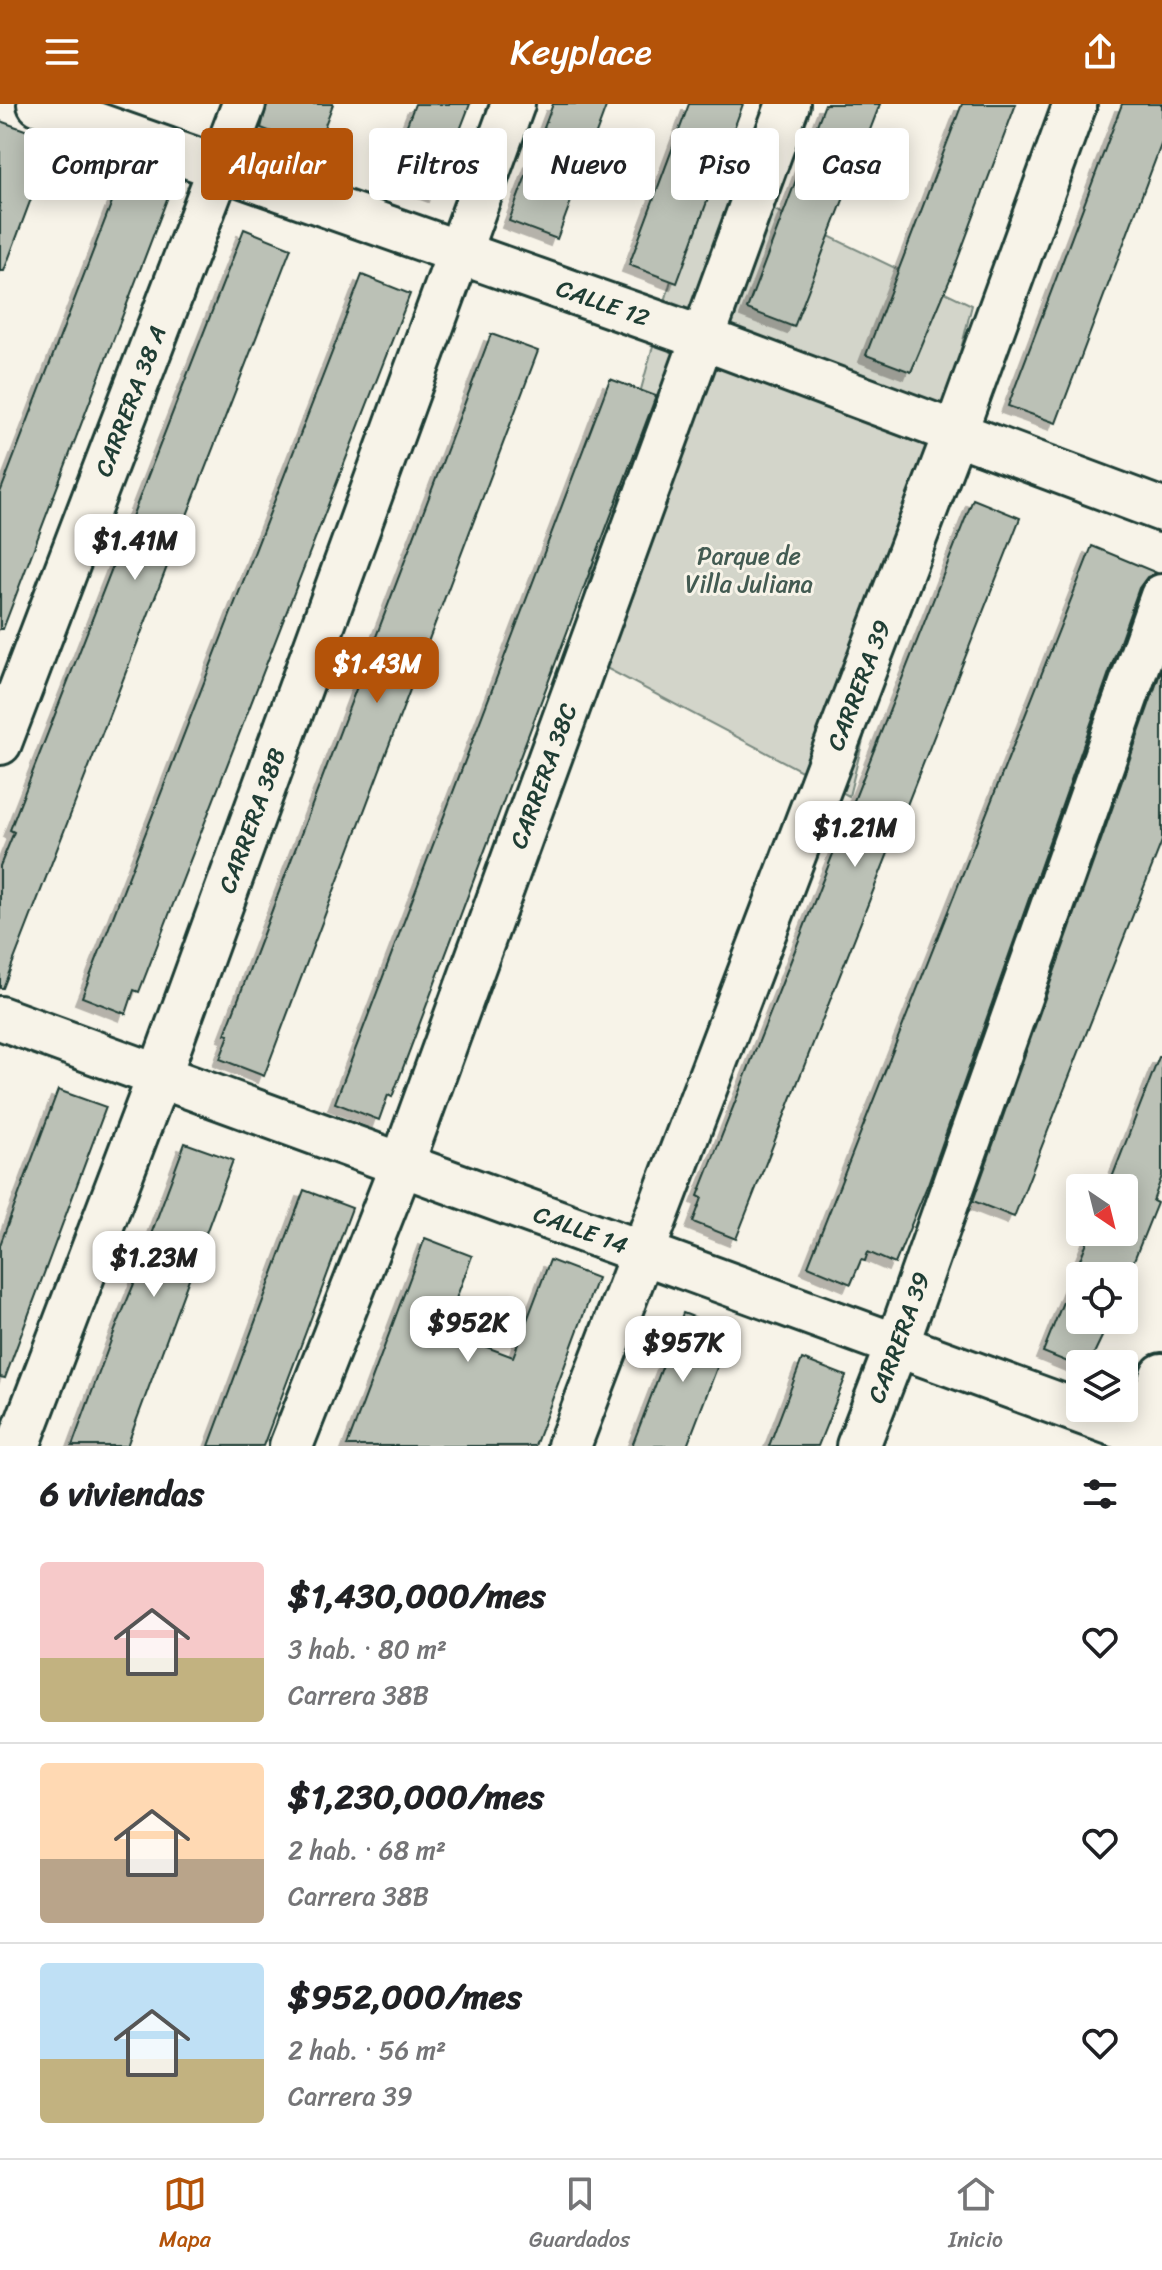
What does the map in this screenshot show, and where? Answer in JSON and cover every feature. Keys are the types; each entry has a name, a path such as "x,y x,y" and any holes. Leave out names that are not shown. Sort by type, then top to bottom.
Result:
{"street":[{"name":"CALLE 12","path":"39,104 201,162"},
{"name":"CARRERA 38 A","path":"235,128 244,104"},
{"name":"CARRERA 38B","path":"18,1446 159,1076 513,104"},
{"name":"CARRERA 38C","path":"291,1446 402,1164 788,104"},
{"name":"CARRERA 39","path":"569,1446 955,433 1075,104"},
{"name":"CARRERA 38 A","path":"0,743 208,200"},
{"name":"CALLE 12","path":"308,200 702,338 1162,510"},
{"name":"CARRERA 39","path":"858,1446 897,1345 1162,596"},
{"name":"CALLE 14","path":"0,1018 897,1345 1146,1440"},
{"path":"1146,1440 1162,1375"}],"green space":[{"name":"Parque de Villa Juliana","path":"693,200 754,200 972,305 849,796 570,649"}],"building":[{"path":"267,104 333,104 324,128 261,128"},
{"path":"415,104 470,104 461,128 406,128"},
{"path":"553,104 607,104 598,128 544,128"},
{"path":"689,104 743,104 734,128 680,128"},
{"path":"825,104 880,104 871,128 816,128"},
{"path":"962,104 1016,104 951,277 911,372 866,355"},
{"path":"1122,104 1162,104 1162,142 1056,423 1008,406"},
{"path":"0,121 24,130 24,200 31,200 4,271 0,271"},
{"path":"671,152 671,200 708,200 677,283 629,265"},
{"path":"795,183 795,200 843,200 794,327 747,309"},
{"path":"523,184 523,200 571,200 557,239 509,221"},
{"path":"113,200 167,200 3,629 0,629 0,493"},
{"path":"244,229 291,248 3,988 0,988 0,866 14,832 10,830"},
{"path":"362,275 410,294 139,992 134,990 126,1014 82,997"},
{"path":"491,334 538,351 264,1076 220,1059 229,1035 225,1034"},
{"path":"610,379 656,396 392,1097 388,1095 379,1120 335,1103"},
{"path":"973,499 1020,518 736,1239 693,1222 702,1198 698,1196"},
{"path":"1092,546 1157,573 1147,577 1139,588 928,1184 895,1264 868,1252 865,1261 861,1260 851,1284 808,1266"},
{"path":"1162,668 1162,841 1014,1217 973,1201"},
{"path":"1159,1057 1162,1057 1162,1176 1153,1201 1157,1203 1133,1262 1079,1262 1085,1246 1138,1246 1138,1174 1113,1174"},
{"path":"58,1090 106,1107 5,1378 0,1377 0,1245"},
{"path":"185,1143 233,1160 127,1446 72,1446 142,1264"},
{"path":"304,1190 352,1208 263,1446 209,1446"},
{"path":"425,1238 472,1256 444,1331 513,1357 550,1260 597,1278 535,1446 347,1446"},
{"path":"1066,1294 1066,1334 1103,1334 1096,1350 1066,1350 1066,1361 1043,1352"},
{"path":"683,1313 731,1331 687,1446 632,1446"},
{"path":"802,1359 846,1376 818,1446 769,1446"}]}
